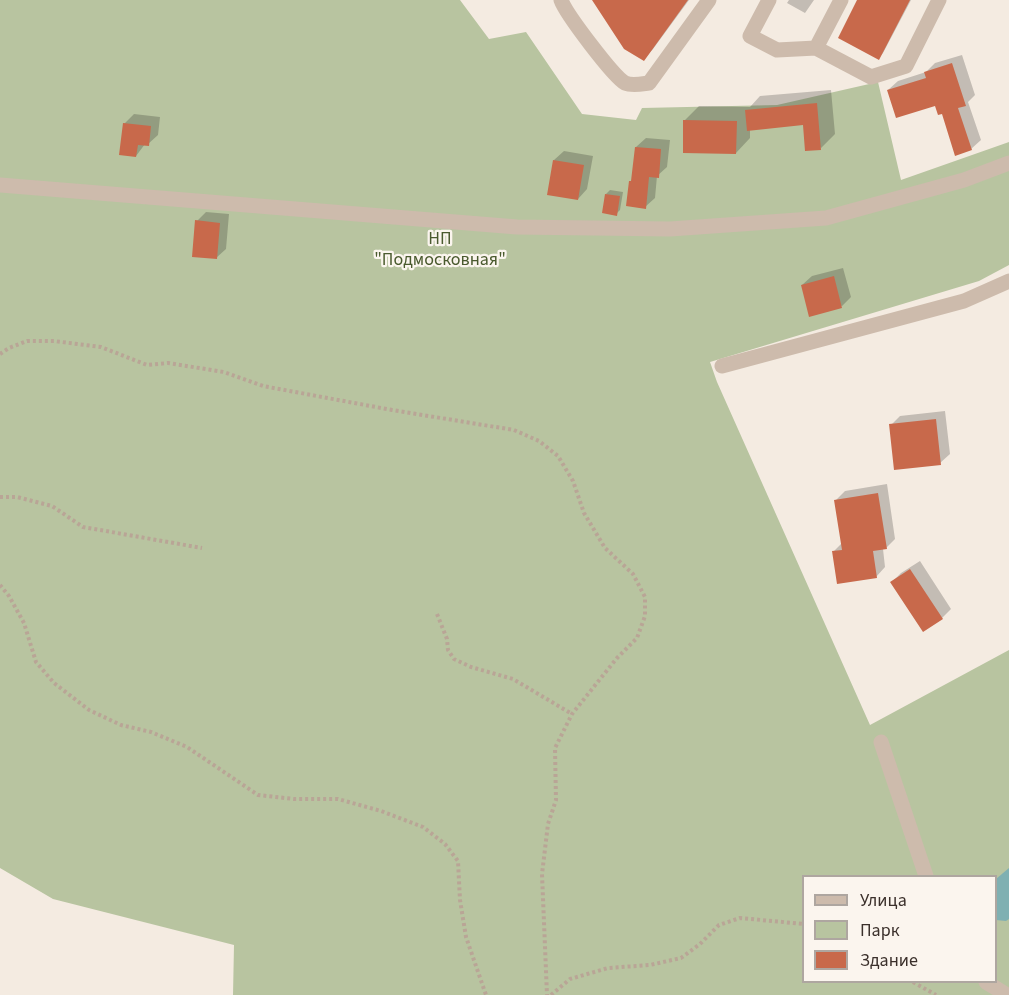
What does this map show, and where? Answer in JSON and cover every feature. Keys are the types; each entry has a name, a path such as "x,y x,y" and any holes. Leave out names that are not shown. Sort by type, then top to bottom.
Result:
{"lane":[{"path":"561,0 614,73 626,84 638,85 649,83 709,0"},
{"path":"769,0 750,36 777,50 816,48 871,77 906,66 939,0"},
{"path":"816,48 841,0"},
{"path":"0,185 517,227 670,229 826,218 964,180 1009,163"},
{"path":"722,366 964,301 1009,281"},
{"path":"881,742 926,875"},
{"path":"989,983 1007,995"}],"path":[{"path":"0,354 27,341 54,341 100,346 147,365 168,363 224,372 263,386 514,430 539,441 558,456 573,481 584,513 605,548 633,574 645,597 645,616 636,638 572,714 555,748 556,800 548,824 542,874 549,995"},
{"path":"0,497 17,497 52,506 83,527 202,549"},
{"path":"0,585 24,623 36,662 54,683 89,710 121,725 151,732 187,747 258,795 294,799 338,799 423,826 445,844 458,861 460,900 466,938 486,995"},
{"path":"437,614 447,639 448,650 454,659 471,667 513,679 572,714"},
{"path":"549,995 570,979 608,968 650,965 681,958 719,926 740,918 802,924"},
{"path":"916,983 936,995"}],"green space":[{"name":"НП \"Подмосковная\"","path":"0,0 460,0 489,39 526,32 582,114 636,120 642,108 777,105 878,82 901,180 1009,142 1009,265 979,281 710,362 870,725 1009,650 1009,995 233,995 234,945 53,899 0,868"}],"water":[{"path":"1009,868 1009,919 1006,921 997,920 997,878"}],"building":[{"path":"592,0 688,0 644,61 624,49"},
{"path":"857,0 910,0 879,60 838,38"},
{"path":"952,63 966,106 958,108 972,150 955,156 942,114 938,115 935,106 896,118 887,90 926,78 924,72"},
{"path":"817,103 821,150 805,151 803,125 747,131 745,110"},
{"path":"683,120 737,121 736,154 683,153"},
{"path":"123,123 151,126 149,146 138,145 136,157 119,155"},
{"path":"635,147 661,149 659,178 649,177 646,209 626,206"},
{"path":"553,160 584,165 578,200 547,195"},
{"path":"605,194 620,196 617,216 602,213"},
{"path":"195,220 220,223 217,259 192,257"},
{"path":"834,276 842,308 809,317 801,285"},
{"path":"936,419 941,465 894,470 889,424"},
{"path":"878,493 887,549 873,551 877,578 837,584 832,551 842,550 834,500"},
{"path":"910,569 943,619 923,632 890,582"}]}
